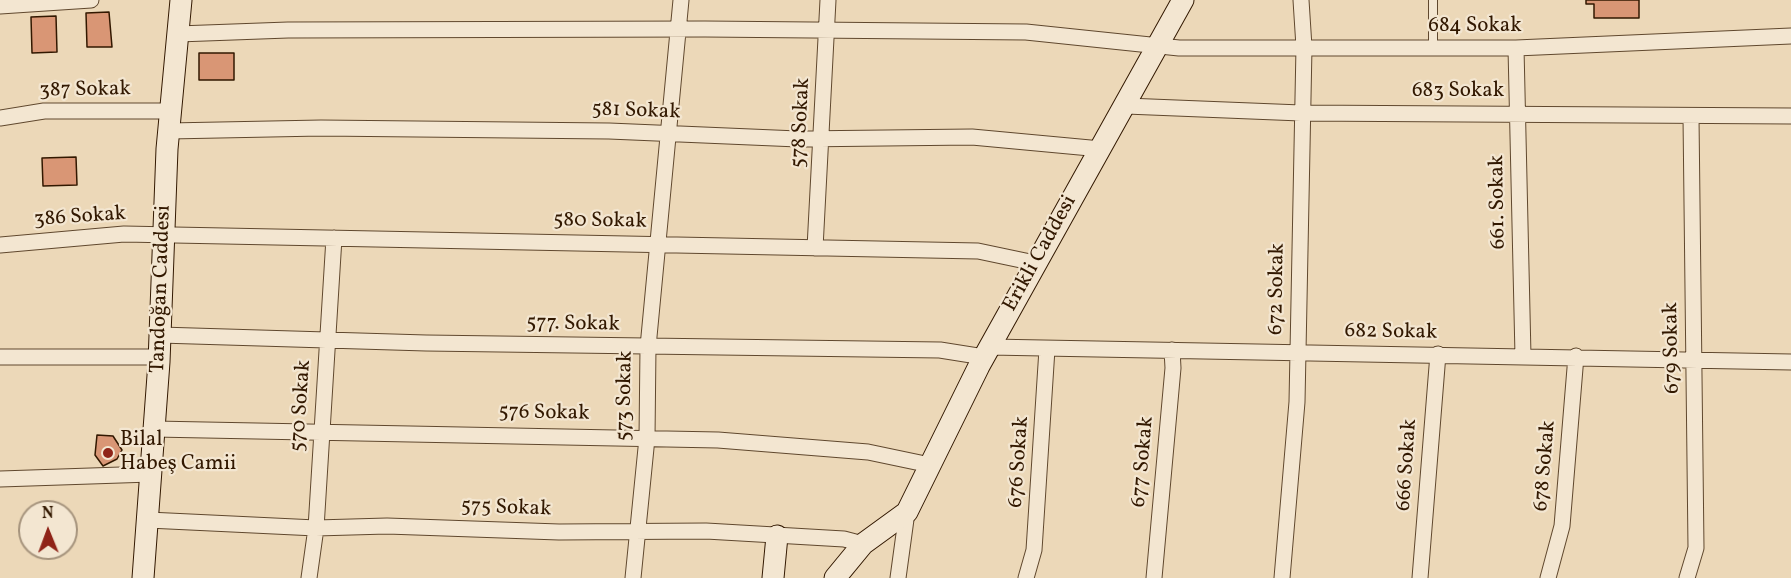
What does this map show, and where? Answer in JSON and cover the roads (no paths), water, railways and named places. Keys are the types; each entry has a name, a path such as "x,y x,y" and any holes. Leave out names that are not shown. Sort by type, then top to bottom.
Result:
{"street":[{"path":"0,6 91,0"},
{"name":"Tandoğan Caddesi","path":"143,578 159,357 170,121 181,0"},
{"name":"573 Sokak","path":"633,578 640,532 647,438 648,347 666,171 666,134 681,0"},
{"name":"578 Sokak","path":"815,248 823,139 828,0"},
{"name":"Erikli Caddesi","path":"907,513 987,352 1183,0"},
{"name":"672 Sokak","path":"1282,578 1297,402 1304,47 1301,0"},
{"name":"684 Sokak","path":"178,34 288,30 679,29 1026,32 1111,39 1158,47 1433,48 1516,48 1791,36"},
{"name":"661. Sokak","path":"1516,48 1523,356"},
{"name":"683 Sokak","path":"1126,106 1301,113 1791,116"},
{"name":"387 Sokak","path":"0,118 44,111 170,121"},
{"name":"679 Sokak","path":"1687,578 1696,548 1691,117"},
{"name":"581 Sokak","path":"170,121 321,128 823,139 972,137 1101,149"},
{"name":"386 Sokak","path":"0,245 124,234 164,236"},
{"name":"580 Sokak","path":"164,236 978,251 1035,263"},
{"name":"570 Sokak","path":"309,578 316,528 334,238"},
{"name":"577. Sokak","path":"160,335 648,347 987,352"},
{"name":"682 Sokak","path":"987,352 1047,349 1172,350 1791,362"},
{"name":"676 Sokak","path":"1026,578 1034,550 1047,349"},
{"name":"677 Sokak","path":"1154,578 1172,380 1172,350"},
{"name":"666 Sokak","path":"1420,578 1438,354"},
{"path":"0,357 159,357"},
{"name":"678 Sokak","path":"1548,578 1562,526 1576,357"},
{"name":"576 Sokak","path":"154,429 321,434 527,434 718,440 868,452 930,465"},
{"path":"0,479 151,474"},
{"path":"835,578 863,544 907,513"},
{"path":"897,578 907,513"},
{"name":"575 Sokak","path":"148,520 316,528 387,526 559,532 706,531 843,539 863,544"},
{"path":"773,578 777,536"}],"lane":[{"path":"1433,0 1433,48"}],"place":[{"name":"Bilal Habeş Camii","path":"108,453"}]}
